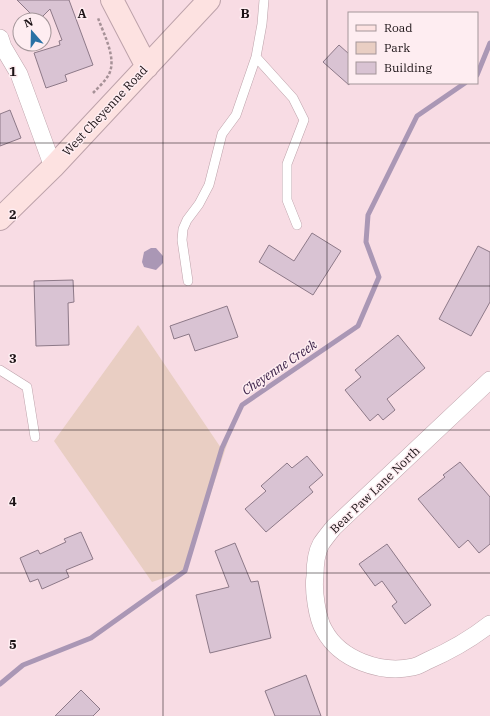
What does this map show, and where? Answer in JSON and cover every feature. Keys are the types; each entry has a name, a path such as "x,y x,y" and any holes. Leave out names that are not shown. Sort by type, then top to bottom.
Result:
{"main road":[{"path":"112,0 146,67"},
{"name":"West Cheyenne Road","path":"0,219 53,166 209,0"}],"street":[{"path":"0,38 3,47 19,74 53,166"},
{"name":"Bear Paw Lane North","path":"490,380 334,527 321,544 316,563 314,587 318,611 324,630 337,647 354,659 369,666 391,668 414,667 443,654 479,633 490,624"}],"lane":[{"path":"188,281 182,240 183,229 209,185 222,134 236,115 256,56 262,24 264,0"},
{"path":"256,56 293,98 304,120 287,164 287,200 296,226"},
{"path":"0,370 27,387 35,437"}],"path":[{"path":"93,94 108,76 112,64 110,52 97,15"}],"green space":[{"path":"138,325 221,448 240,405 185,571 152,582 54,441"}],"shaded area":[{"path":"151,248 156,248 163,256 163,263 156,270 144,267 142,262 144,252"}],"building":[{"path":"17,0 69,0 93,65 65,75 67,81 46,88 34,53 52,52 52,47 60,45 59,41 62,40 50,9 47,12 29,12"},
{"path":"339,45 348,53 349,85 323,62"},
{"path":"10,110 21,138 0,146 0,114"},
{"path":"312,233 341,251 313,295 259,262 269,245 294,261"},
{"path":"478,246 490,252 490,302 471,336 439,319"},
{"path":"73,280 74,302 68,303 69,345 36,346 34,281"},
{"path":"227,306 238,337 195,351 189,334 174,339 170,326"},
{"path":"398,335 425,368 387,399 395,410 383,420 378,414 370,421 345,390 361,377 355,370"},
{"path":"307,456 323,475 309,487 313,492 266,532 245,509 266,491 261,486 287,463 292,468"},
{"path":"460,462 490,497 490,544 479,553 468,540 459,548 418,499 445,477 443,475"},
{"path":"81,532 93,559 66,570 69,577 42,589 38,579 30,582 20,558 38,550 40,554 66,542 64,539"},
{"path":"235,543 251,582 258,581 271,638 210,653 196,595 229,587 215,551"},
{"path":"387,544 431,605 405,624 392,606 397,602 382,581 375,586 359,564"},
{"path":"306,675 321,716 275,716 265,691"},
{"path":"81,690 100,709 93,716 55,716"}],"waterway":[{"name":"Cheyenne Creek","path":"478,73 490,43"},
{"name":"Cheyenne Creek","path":"0,684 23,665 91,638 185,571 222,448 242,405 358,326 379,277 366,242 368,215 417,116 464,84"}]}
